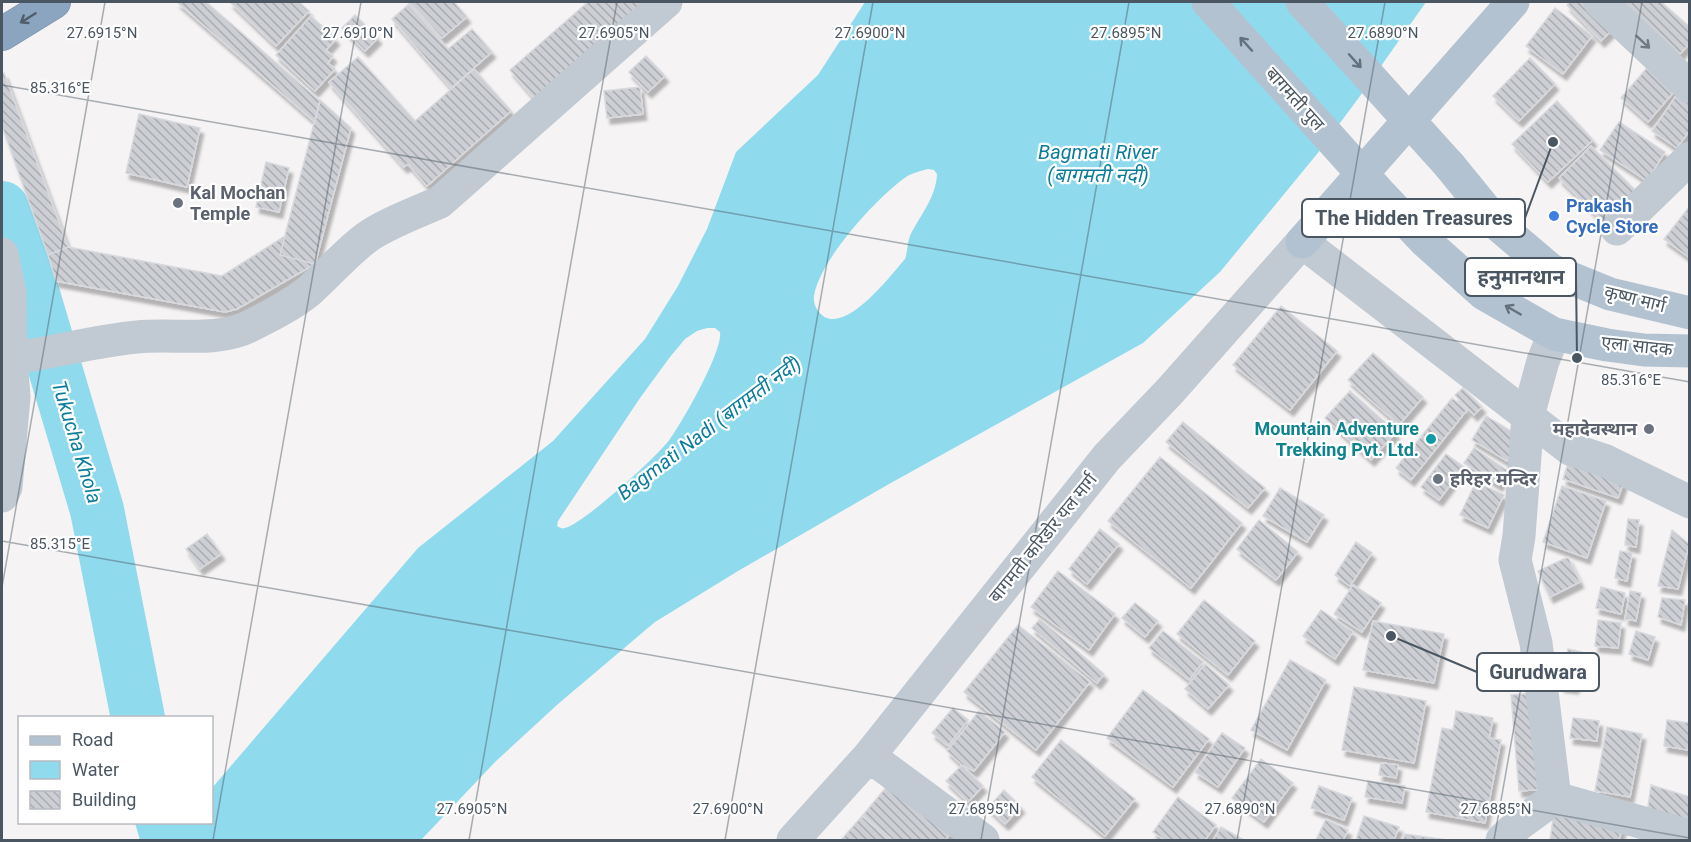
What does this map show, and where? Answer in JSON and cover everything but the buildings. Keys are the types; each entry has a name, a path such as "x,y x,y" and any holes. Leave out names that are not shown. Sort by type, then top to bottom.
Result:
{"highway":[{"path":"2,34 54,2"}],"main road":[{"name":"बागमती पुल","path":"1208,2 1383,197"},
{"name":"कृष्ण मार्ग","path":"1302,2 1450,166 1498,225 1551,270 1610,294 1689,313"},
{"path":"1302,242 1513,2"},
{"name":"एला सादक","path":"1383,197 1426,242 1484,294 1554,334 1644,350 1689,351"}],"street":[{"path":"16,358 140,336 221,334 247,328 272,315 307,292 367,238 440,202 666,2"},
{"path":"1600,2 1689,87"},
{"path":"1617,229 1689,158"},
{"path":"1302,242 1570,449 1606,461 1689,502"},
{"name":"बागमती करिडोर यल मार्ग","path":"793,840 869,756 1107,457 1170,391 1302,242"},
{"path":"2,254 10,293 16,358 6,487 2,496"},
{"path":"1554,334 1543,361 1528,416 1519,536 1515,560 1536,643 1555,798"},
{"path":"869,756 982,840"},
{"path":"1555,798 1689,836"},
{"path":"1502,840 1518,824 1555,798"}],"water":[{"name":"Bagmati River (बागमती नदी)","path":"865,2 1426,2 1317,154 1220,272 1143,343 889,484 655,622 558,704 496,761 421,840 140,840 135,824 213,824 213,787 418,548 553,441 645,339 678,286 707,229 736,152 818,75","holes":["934,170 937,174 934,191 910,236 905,259 879,289 856,310 844,317 833,319 823,316 816,307 814,296 826,265 838,248 865,214 894,186 917,172","715,328 720,332 719,341 709,369 684,417 663,448 587,515 565,528 557,526 558,521 640,398 670,357 685,339 697,331"]}],"waterway":[{"name":"Tukucha Khola","path":"2,208 29,281 97,510 138,716"}],"place":[{"name":"The Hidden Treasures","path":"1553,142"},
{"name":"Kal Mochan Temple","path":"178,203"},
{"name":"Prakash Cycle Store","path":"1554,216"},
{"name":"हनुमानथान","path":"1577,358"},
{"name":"महादेवस्थान","path":"1649,429"},
{"name":"Mountain Adventure Trekking Pvt. Ltd.","path":"1431,439"},
{"name":"हरिहर मन्दिर","path":"1438,479"},
{"name":"Gurudwara","path":"1391,636"}],"water label":[{"name":"Bagmati Nadi (बागमती नदी)","path":"709,428"}]}
